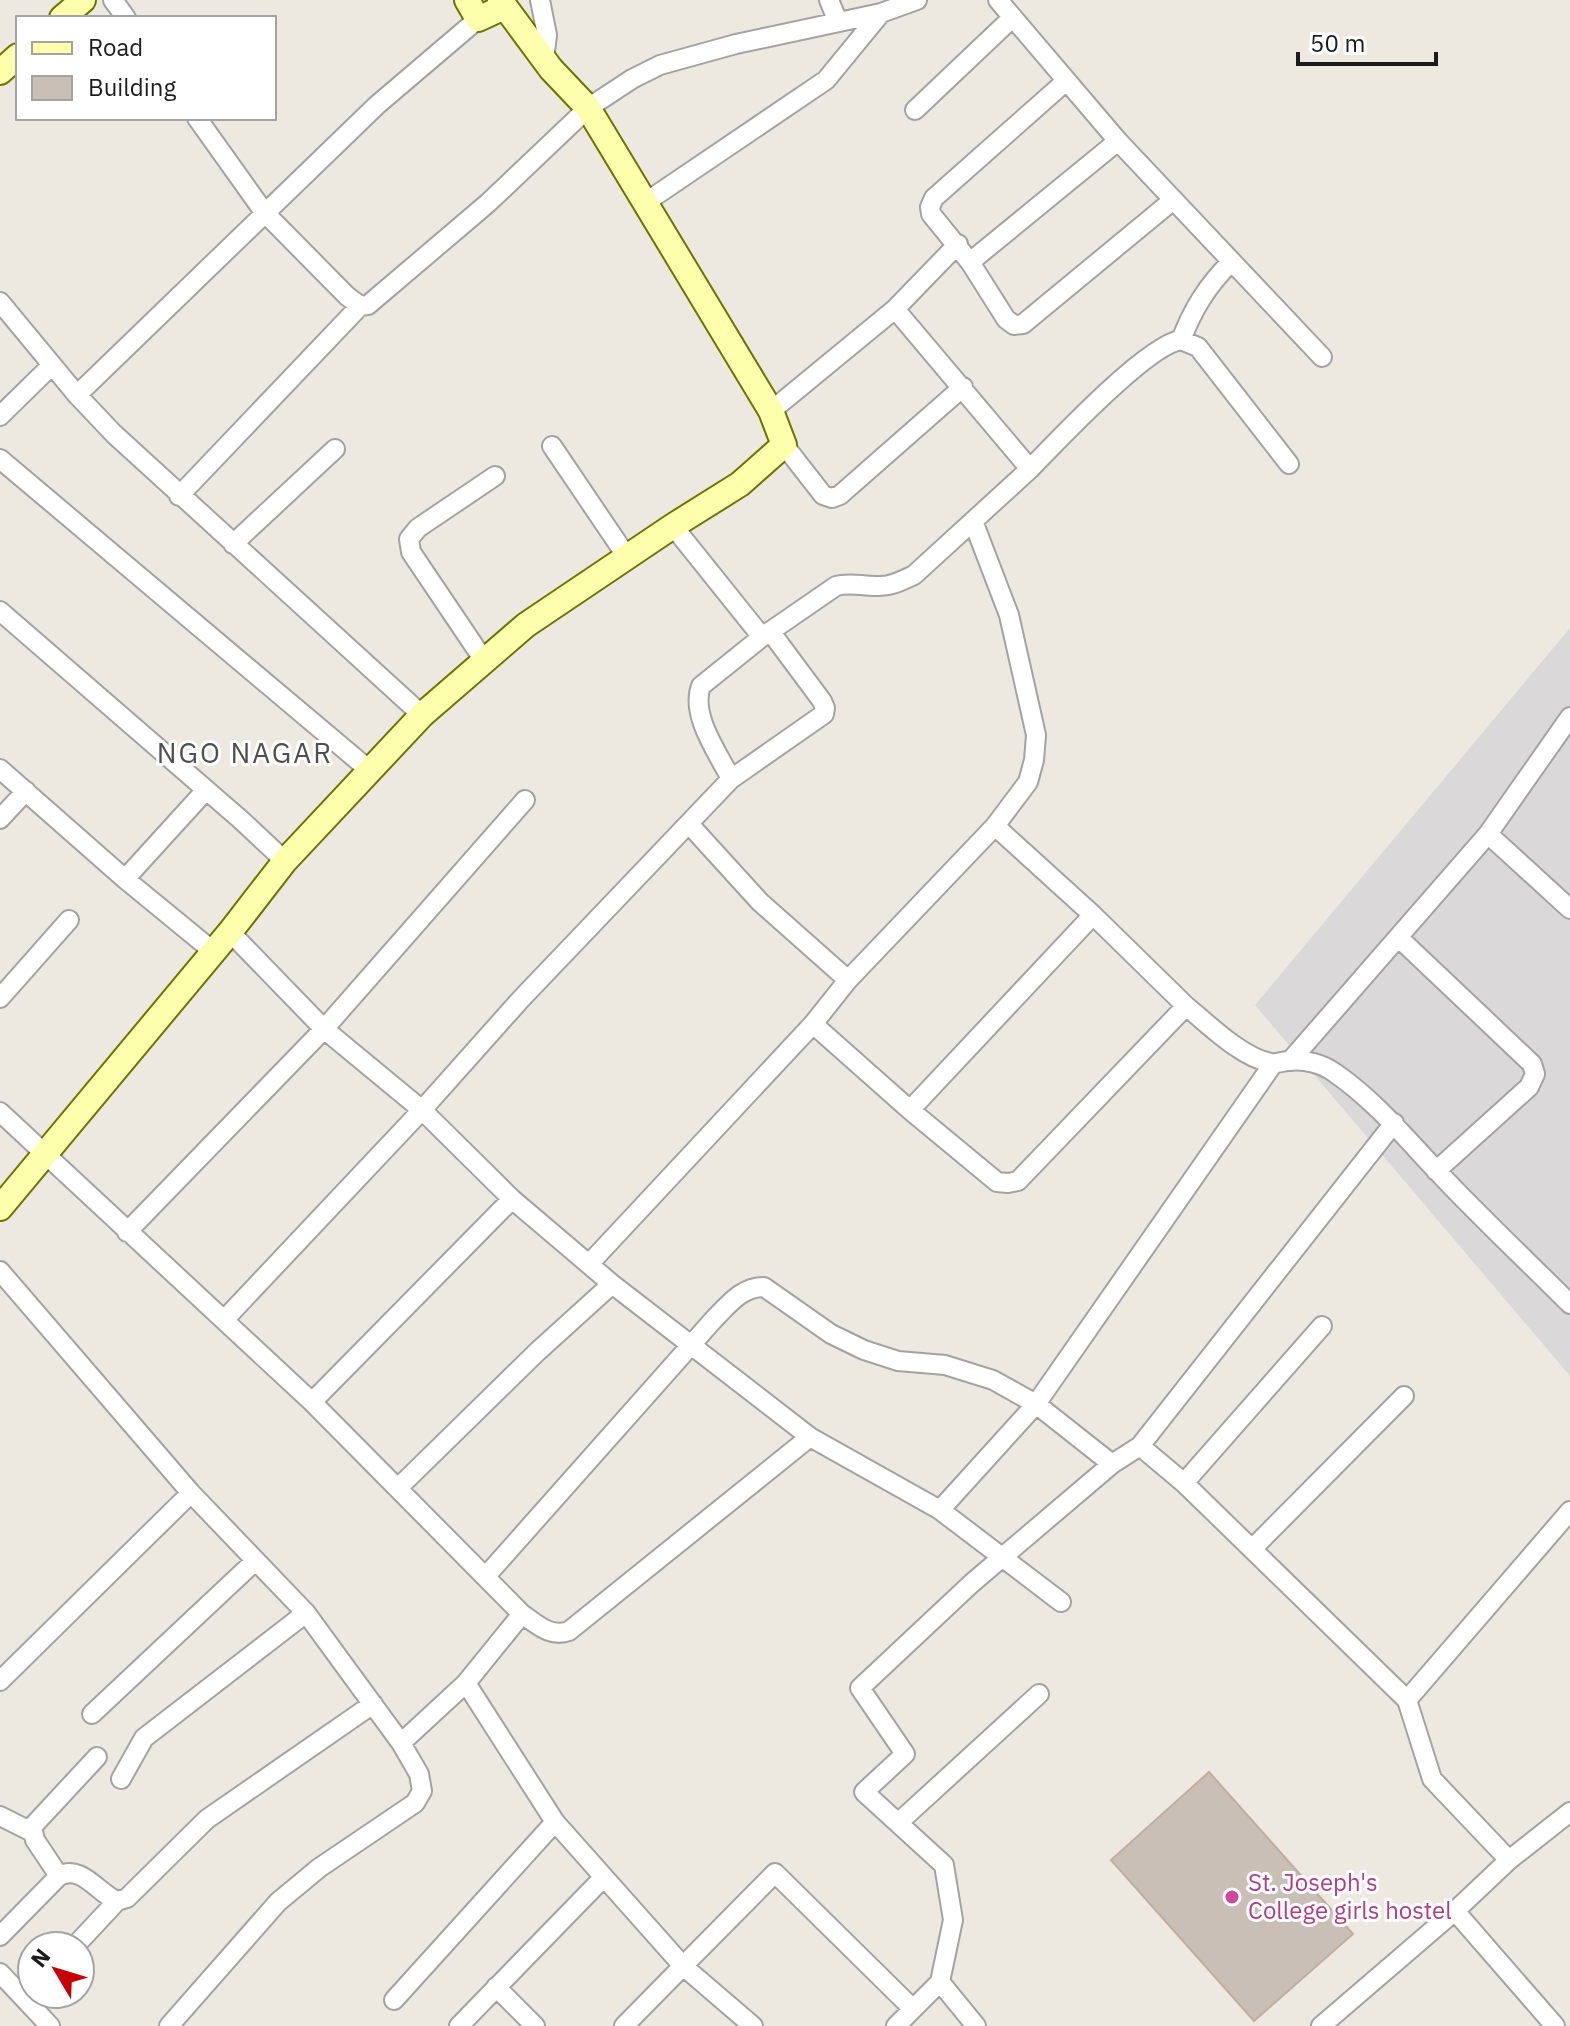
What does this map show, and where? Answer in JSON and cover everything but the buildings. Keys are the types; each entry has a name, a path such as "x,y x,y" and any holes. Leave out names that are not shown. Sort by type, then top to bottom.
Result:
{"street":[{"path":"64,16 83,0"},
{"path":"540,0 547,35 544,60"},
{"path":"829,0 838,22"},
{"path":"179,496 360,306 376,300 476,213 588,108 660,65 736,44 881,13 917,0"},
{"path":"998,0 1065,82 1172,201 1322,357"},
{"path":"77,395 473,9 502,4 544,60 588,108 771,411 784,445 823,495 832,498 840,495 963,387"},
{"path":"646,202 826,80 881,13"},
{"path":"915,110 1012,18"},
{"path":"0,72 16,58"},
{"path":"1065,82 934,198 930,207 931,214 958,244 1006,319 1014,325 1023,324 1172,201"},
{"path":"198,120 264,212 360,306"},
{"path":"970,262 1118,141"},
{"path":"771,411 895,309 958,244"},
{"path":"1181,340 1200,298 1231,262"},
{"path":"0,302 77,395 179,496 422,715"},
{"path":"895,309 1030,469"},
{"path":"731,779 706,728 697,697 701,686 766,634 836,586 848,582 878,587 895,584 914,575 1030,469 1080,417 1160,348 1181,340 1198,347 1289,464"},
{"path":"0,416 52,365"},
{"path":"0,1208 214,952 285,861 368,769 422,715 483,659 526,625 740,484 784,445"},
{"path":"552,446 627,557"},
{"path":"233,544 335,449"},
{"path":"0,459 368,769"},
{"path":"483,659 411,552 409,539 418,528 495,476"},
{"path":"589,1264 813,1024 848,980 995,826 1028,782 1036,735 1009,615 973,521"},
{"path":"224,1320 422,1110 521,999 731,779 824,714 822,701 673,526"},
{"path":"0,611 285,861"},
{"path":"940,1510 1036,1404 1282,1062 1399,938 1488,834 1570,717"},
{"path":"0,769 214,952"},
{"path":"125,879 206,790"},
{"path":"0,819 26,791"},
{"path":"127,1232 324,1029 525,800"},
{"path":"689,824 760,902 848,980"},
{"path":"995,826 1093,915 1186,1006 1235,1045 1282,1062 1326,1067 1394,1123 1436,1171 1570,1304"},
{"path":"1488,834 1570,909"},
{"path":"910,1110 1093,915"},
{"path":"0,998 69,920"},
{"path":"230,932 324,1029 422,1110 512,1199 612,1284 810,1437 940,1510 1061,1602"},
{"path":"1399,938 1532,1064 1535,1074 1529,1087 1436,1171"},
{"path":"813,1024 997,1182 1008,1183 1018,1181 1186,1006"},
{"path":"0,1112 312,1402 522,1614 545,1630 559,1635 569,1631 810,1437"},
{"path":"896,2026 940,1982 953,1920 944,1865 864,1792 905,1754 860,1688 1003,1556 1112,1464 1140,1446 1394,1123"},
{"path":"312,1402 512,1199"},
{"path":"0,1271 191,1493 306,1613 401,1743 419,1774 422,1791 415,1803 319,1868 278,1902 169,2026"},
{"path":"398,1488 537,1352 612,1284"},
{"path":"486,1576 690,1345 736,1296 748,1289 764,1287 831,1334 864,1350 898,1361 945,1365 993,1380 1036,1404 1112,1464"},
{"path":"1184,1483 1322,1326"},
{"path":"1252,1549 1404,1396"},
{"path":"1140,1446 1184,1483 1407,1700 1432,1779 1509,1860"},
{"path":"0,1681 191,1493"},
{"path":"1407,1700 1570,1511"},
{"path":"92,1714 255,1561"},
{"path":"121,1779 144,1738 306,1613"},
{"path":"401,1743 466,1683 522,1614"},
{"path":"466,1683 555,1822 683,1966 753,2026"},
{"path":"898,1823 1039,1694"},
{"path":"90,1930 117,1901 127,1898 207,1819 373,1704"},
{"path":"32,1832 35,1822 97,1757"},
{"path":"0,1816 32,1832 59,1876"},
{"path":"1321,2026 1455,1911 1509,1860 1568,1817"},
{"path":"394,2000 555,1822"},
{"path":"0,1936 59,1876 67,1872 78,1873 117,1901"},
{"path":"624,2026 775,1873 913,2009"},
{"path":"459,2026 603,1878"},
{"path":"1455,1911 1548,2023"},
{"path":"0,1973 16,1986"},
{"path":"940,1982 976,2026"},
{"path":"496,1987 535,2026"}],"shaded area":[{"path":"1570,628 1570,1376 1255,1005"}],"place":[{"name":"St. Joseph's College girls hostel","path":"1232,1897"}],"district":[{"name":"NGO NAGAR","path":"245,753"}]}
